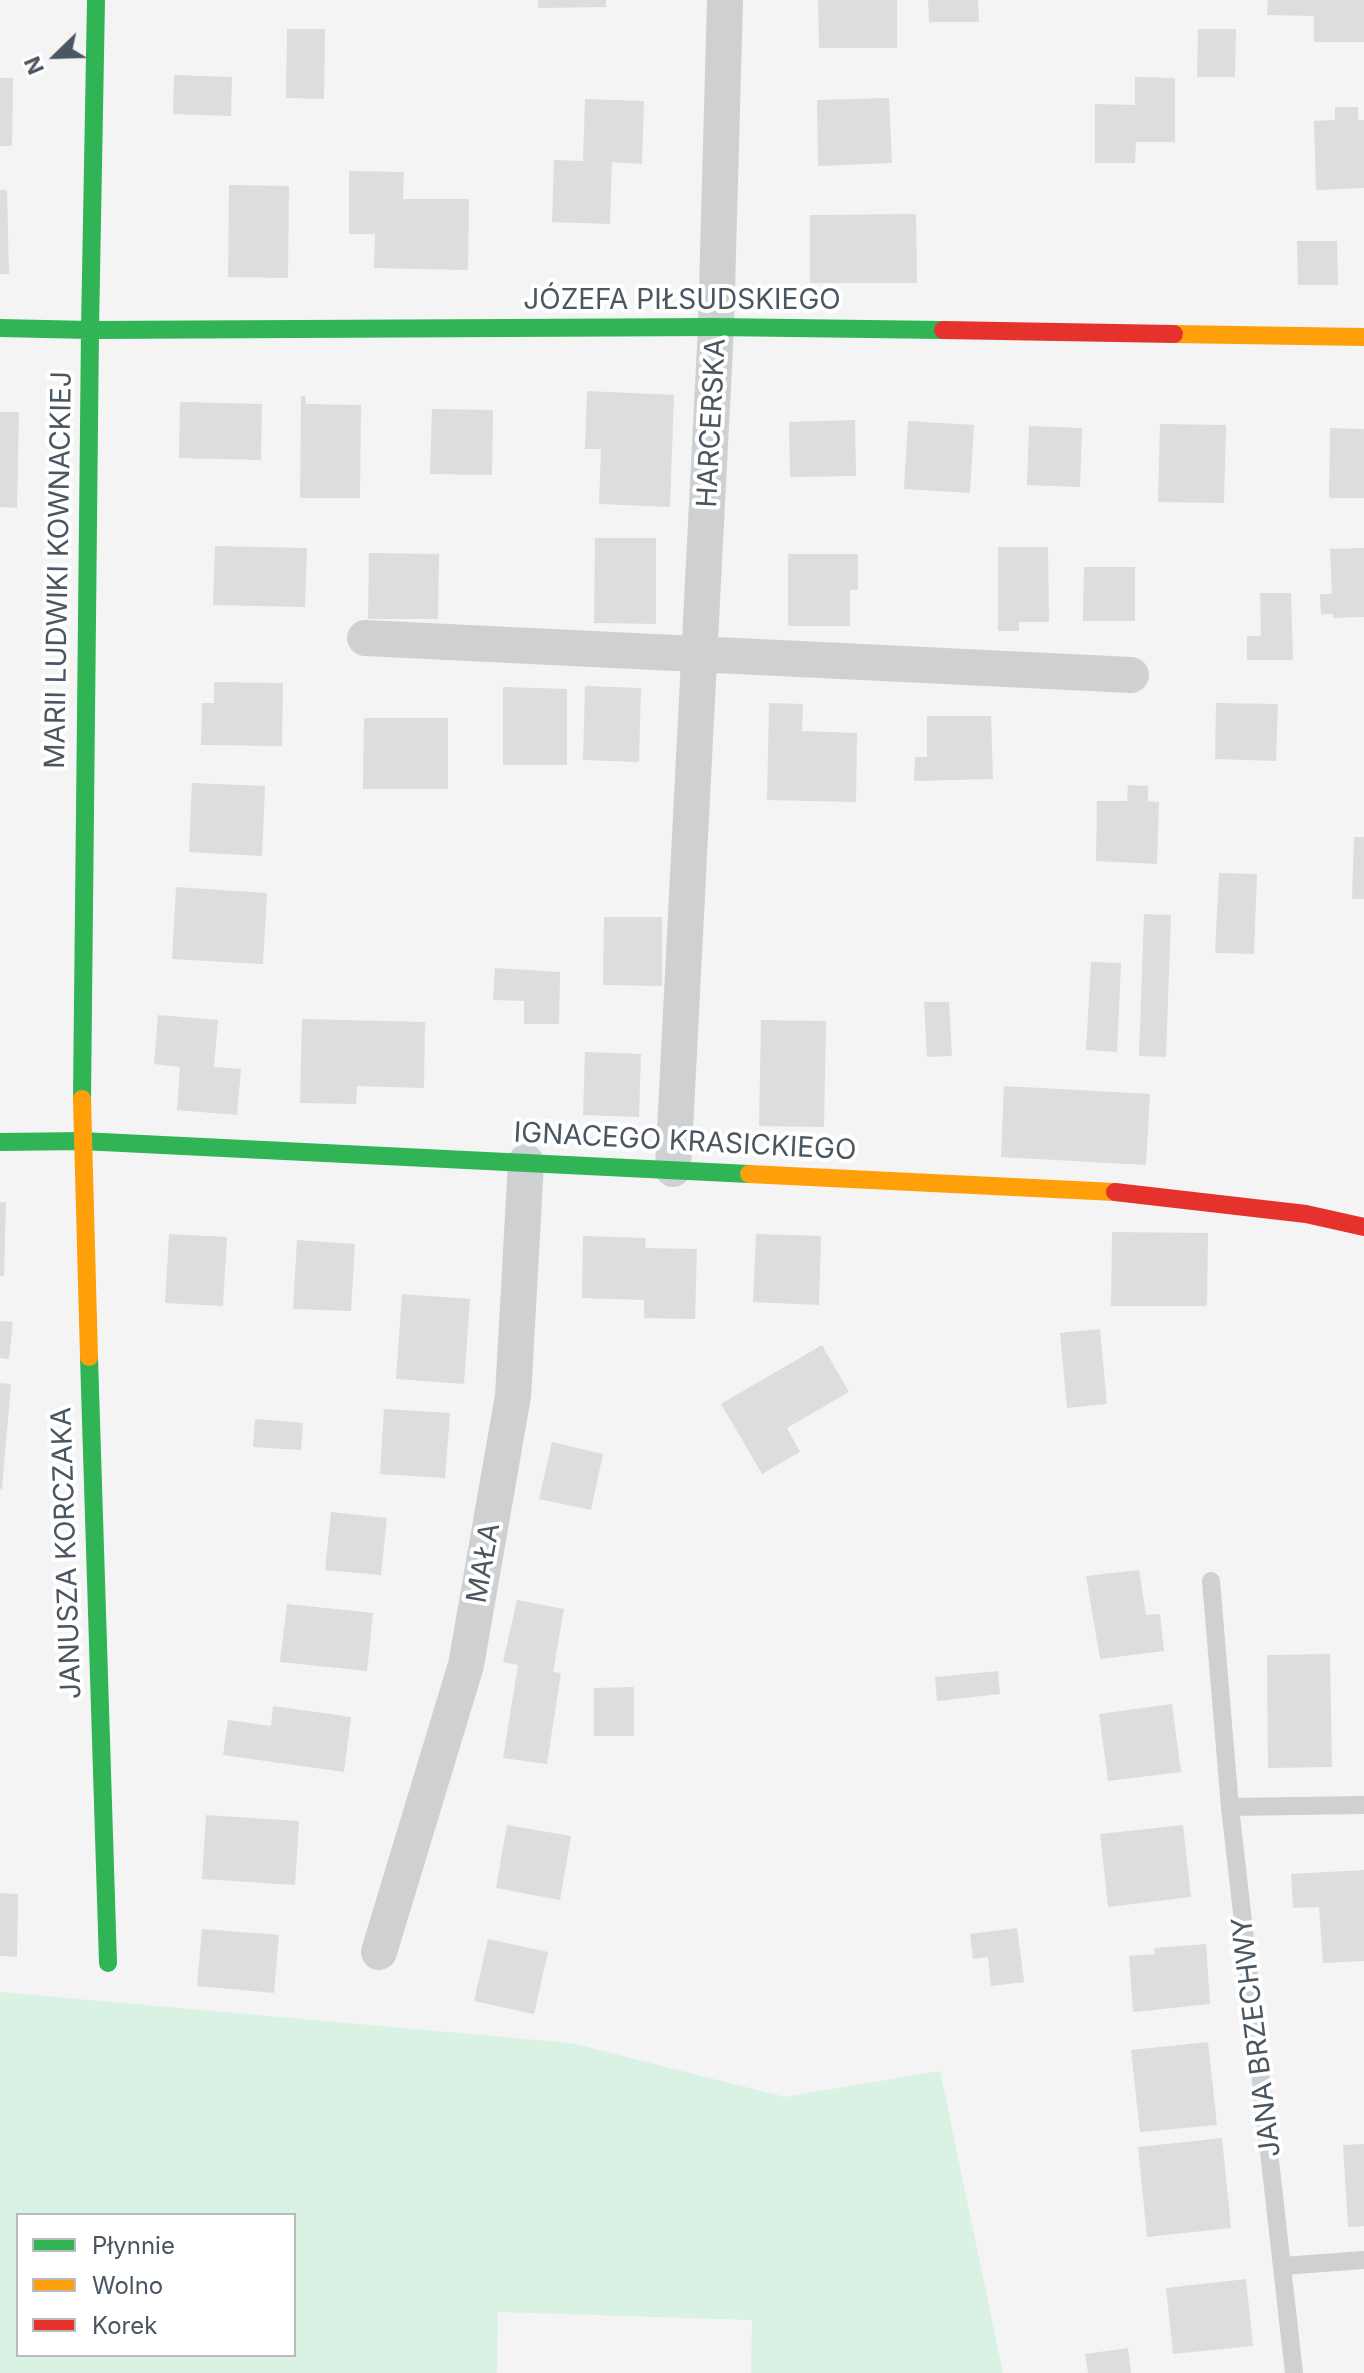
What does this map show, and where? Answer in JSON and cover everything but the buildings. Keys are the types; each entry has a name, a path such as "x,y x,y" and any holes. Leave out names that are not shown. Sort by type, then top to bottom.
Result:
{"street":[{"name":"MARII LUDWIKI KOWNACKIEJ","path":"82,1141 96,0"},
{"name":"HARCERSKA","path":"673,1169 716,327 725,0"},
{"name":"JÓZEFA PIŁSUDSKIEGO","path":"0,328 716,327 1364,337"},
{"path":"365,638 1131,675"},
{"name":"IGNACEGO KRASICKIEGO","path":"0,1142 82,1141 1105,1191 1306,1214 1364,1227"},
{"name":"JANUSZA KORCZAKA","path":"82,1141 108,1963"},
{"name":"MAŁA","path":"379,1952 466,1665 513,1396 526,1162"}],"lane":[{"name":"JANA BRZECHWY","path":"1211,1581 1230,1807 1294,2373"},
{"path":"1230,1807 1364,1805"},
{"path":"1283,2266 1364,2260"}],"green space":[{"path":"0,1992 571,2043 785,2097 940,2071 1003,2373 751,2373 752,2320 498,2312 497,2373 0,2373"}],"traffic: fast":[{"path":"82,1099 96,0"},
{"path":"0,328 716,327 943,330"},
{"path":"0,1142 82,1141 749,1174"},
{"path":"89,1357 108,1963"}],"traffic: slow":[{"path":"1174,334 1364,337"},
{"path":"82,1099 89,1357"},
{"path":"749,1174 1115,1192"}],"traffic: jam":[{"path":"943,330 1174,334"},
{"path":"1115,1192 1306,1214 1364,1227"}]}
